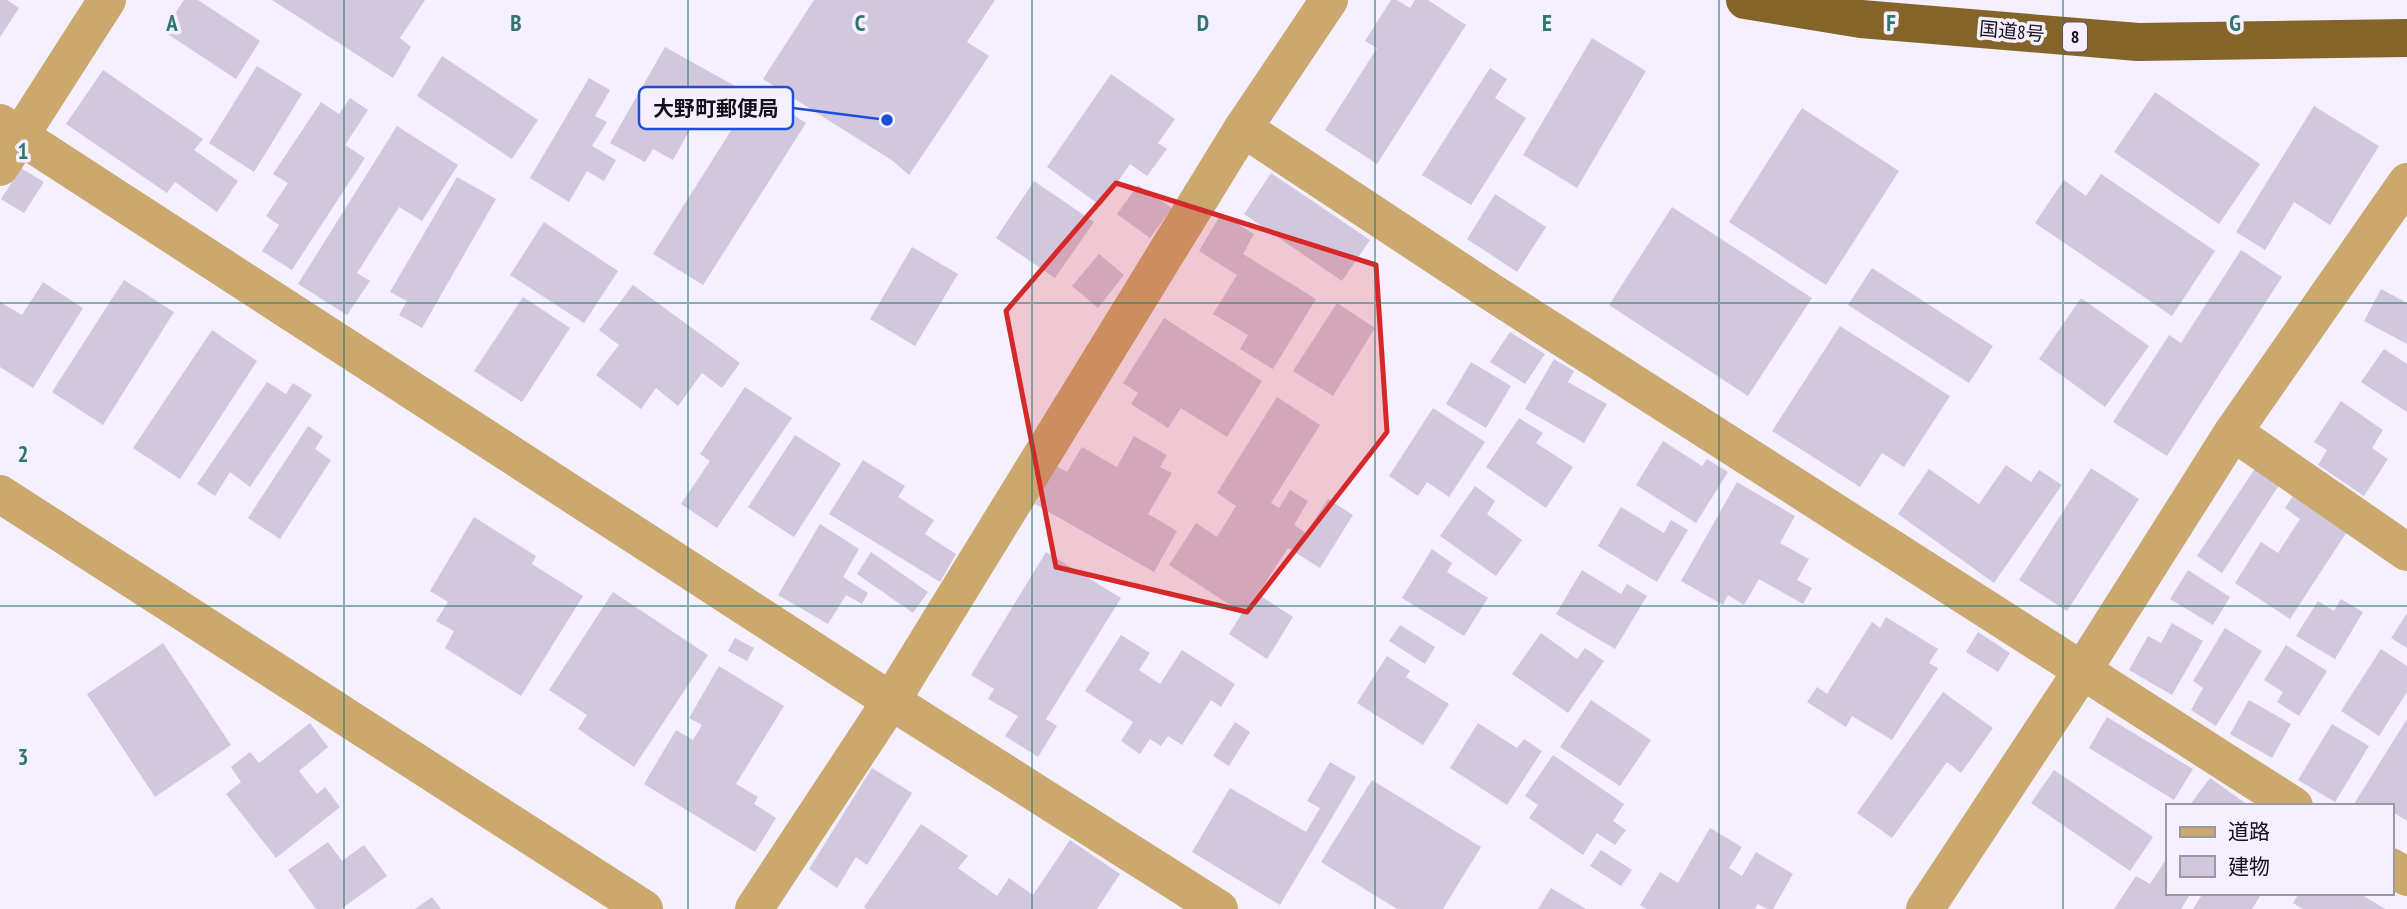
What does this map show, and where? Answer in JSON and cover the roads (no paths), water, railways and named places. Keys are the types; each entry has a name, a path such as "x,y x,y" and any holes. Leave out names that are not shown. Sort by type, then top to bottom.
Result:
{"highway":[{"name":"国道8号","path":"1745,0 1861,19 2138,42 2407,38"}],"street":[{"path":"0,167 10,129 107,0"},
{"path":"754,909 891,701 1243,128 1329,0"},
{"path":"1243,128 1491,292 2291,804"},
{"path":"10,129 891,701 1219,909"},
{"path":"1924,909 2082,671 2233,432 2407,182"},
{"path":"2233,432 2407,552"},
{"path":"0,494 644,909"}],"place":[{"name":"大野町郵便局","path":"887,120"}]}
